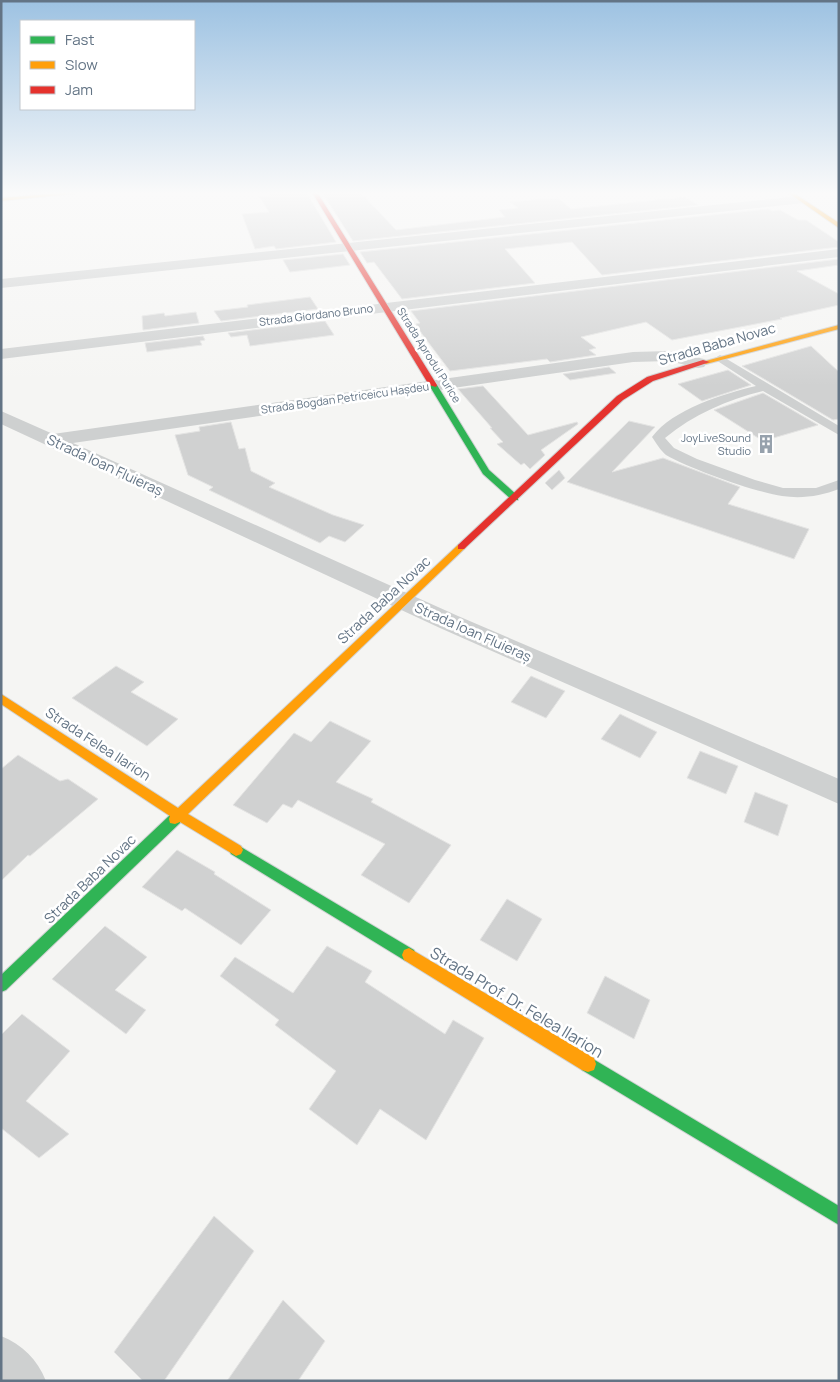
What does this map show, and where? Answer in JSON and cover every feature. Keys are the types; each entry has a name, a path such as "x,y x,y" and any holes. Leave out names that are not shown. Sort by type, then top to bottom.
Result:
{"street":[{"path":"1,284 259,256"},
{"name":"Strada Aprodul Purice","path":"354,256 486,472 515,498"},
{"name":"Strada Giordano Bruno","path":"1,354 810,256"},
{"name":"Strada Baba Novac","path":"1,985 404,602 610,408 634,388 658,376 698,363 839,327"},
{"name":"Strada Bogdan Petriceicu Hașdeu","path":"50,440 633,357 669,356 698,363"},
{"name":"Strada Ioan Fluieraș","path":"1,418 404,602 839,792"},
{"name":"Strada Felea Ilarion","path":"1,698 179,815"},
{"name":"Strada Prof. Dr. Felea Ilarion","path":"179,815 839,1216"},
{"path":"1,1360 22,1381"}],"lane":[{"path":"720,358 839,431"},
{"path":"765,387 737,394 704,406 677,420 658,437 669,451 692,462 750,483 783,492 818,492 839,484"}],"building":[{"path":"318,256 345,256 350,265 290,272 283,260"},
{"path":"363,256 512,256 535,283 402,299 374,262 367,263"},
{"path":"585,256 759,256 602,275"},
{"path":"839,259 839,265 797,271 839,294 839,305 780,318 782,319 672,340 646,322 581,337 596,348 589,350 596,355 550,362 547,359 450,371 422,334 416,324 420,323 411,311"},
{"path":"310,297 318,309 221,321 214,311 248,307 247,305"},
{"path":"196,312 199,323 143,330 142,316 164,313 165,316"},
{"path":"325,321 334,335 250,346 247,335 231,337 228,333"},
{"path":"203,336 205,340 200,341 202,345 147,352 145,343"},
{"path":"811,346 839,372 839,419 833,420 742,366"},
{"path":"609,367 616,373 570,380 563,374"},
{"path":"728,370 751,385 702,401 678,384"},
{"path":"483,386 528,435 577,422 578,424 541,450 545,455 530,469 524,463 521,465 497,444 503,442 458,389"},
{"path":"763,393 818,425 763,441 714,410"},
{"path":"629,421 655,427 612,472 663,458 740,487 728,504 809,529 794,559 567,482"},
{"path":"231,422 239,449 245,448 251,471 275,483 269,487 333,515 364,525 345,542 329,536 320,543 209,490 213,487 188,475 175,435 200,431 199,427"},
{"path":"559,470 565,478 552,490 545,483"},
{"path":"116,666 144,682 131,692 178,719 147,746 72,698"},
{"path":"531,676 565,691 546,718 511,702"},
{"path":"620,714 657,732 640,758 601,739"},
{"path":"330,721 371,741 336,782 373,799 371,802 451,845 409,903 361,875 385,844 298,800 292,808 283,804 267,823 233,805 294,733 311,742"},
{"path":"700,751 738,766 726,794 687,778"},
{"path":"18,755 60,781 68,779 98,799 30,856 28,855 1,881 1,769"},
{"path":"755,792 788,805 778,836 744,822"},
{"path":"177,850 215,872 214,874 271,910 241,945 185,908 182,911 142,887"},
{"path":"507,899 542,919 517,961 480,940"},
{"path":"105,926 147,957 115,990 146,1010 126,1034 52,979"},
{"path":"327,946 372,971 365,982 445,1034 453,1020 484,1038 426,1140 380,1109 357,1145 309,1109 336,1071 275,1025 279,1020 220,976 235,957 293,993"},
{"path":"605,976 650,1000 634,1039 587,1013"},
{"path":"22,1014 70,1051 26,1101 69,1134 39,1158 1,1128 1,1035"},
{"path":"214,1216 254,1251 164,1381 143,1381 114,1352"},
{"path":"283,1300 325,1341 298,1381 227,1381"}],"traffic: fast":[{"path":"433,385 486,472 515,498"},
{"path":"1,985 175,819"},
{"path":"236,850 409,955"},
{"path":"588,1064 839,1216"}],"traffic: slow":[{"path":"706,362 839,327"},
{"path":"175,819 461,547"},
{"path":"1,698 179,815 236,850"},
{"path":"409,955 588,1064"}],"traffic: jam":[{"path":"354,256 433,385"},
{"path":"461,547 620,398 650,379 706,362"}],"place":[{"name":"JoyLiveSound Studio","path":"766,444"}]}
